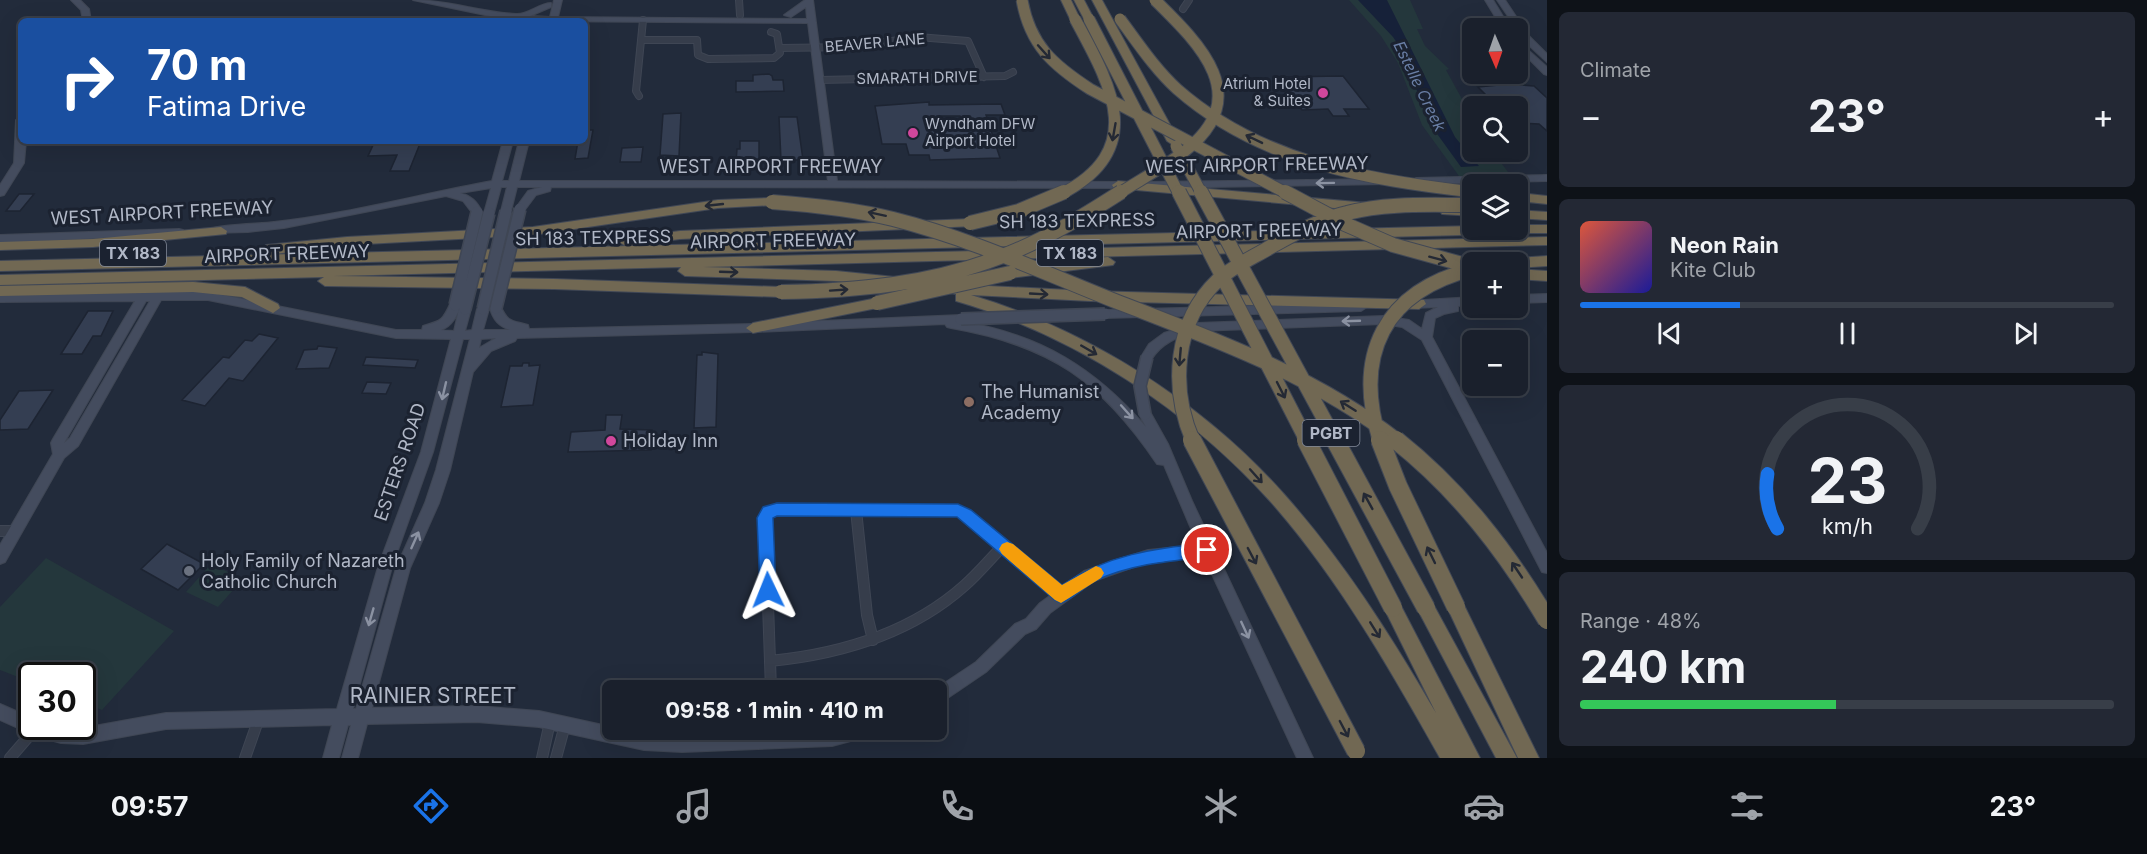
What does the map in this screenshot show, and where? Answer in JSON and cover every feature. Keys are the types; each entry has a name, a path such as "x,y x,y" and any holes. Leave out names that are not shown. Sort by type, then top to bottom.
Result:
{"highway":[{"path":"1022,0 1025,21 1037,44 1056,65 1090,89 1345,224 1393,245 1462,265"},
{"path":"620,243 680,235 970,223 1014,214 1061,195 1088,176 1098,164 1112,144 1116,120 1112,97 1066,0"},
{"name":"PGBT","path":"1079,0 1470,758"},
{"name":"PGBT","path":"1096,0 1113,19 1507,758"},
{"path":"1106,0 1113,19 1177,90 1212,116 1251,138 1299,158 1361,176 1413,186 1462,191"},
{"path":"240,274 290,280 554,284 781,292 880,286 938,276 987,262 1027,246 1064,227 1199,140 1210,128 1218,111 1220,92 1216,73 1197,42 1155,0"},
{"path":"1118,185 1396,209 1462,212"},
{"path":"1528,198 1547,200"},
{"path":"266,250 347,241 533,231 699,206 772,202 819,204 864,211 934,229 1220,343 1311,384 1380,427 1447,484 1502,549 1547,620"},
{"path":"1358,755 1218,493 1192,438 1185,420 1179,380 1181,347 1196,305 1217,280 1319,222 1342,213 1376,207 1462,205"},
{"path":"1528,205 1547,206"},
{"path":"1528,215 1547,216"},
{"path":"1528,221 1547,221"},
{"name":"AIRPORT FREEWAY","path":"0,256 1462,222"},
{"path":"1528,229 1547,229"},
{"path":"0,246 93,243 221,231"},
{"name":"SH 183 TEXPRESS","path":"0,268 1462,231"},
{"name":"SH 183 TEXPRESS","path":"0,268 1547,233"},
{"name":"AIRPORT FREEWAY","path":"0,280 1547,241"},
{"path":"753,328 1010,273 1055,266 1168,258 1244,249"},
{"path":"1528,262 1547,261"},
{"path":"594,264 639,269 854,277 980,291 1419,304"},
{"path":"1462,272 1426,286 1394,312 1378,340 1371,365 1373,419 1386,459 1529,758"},
{"path":"1528,275 1547,276"},
{"path":"0,291 192,286 245,292 273,308"},
{"path":"921,286 1017,315 1086,348 1166,398 1245,464 1314,541 1343,581 1375,629 1450,758"}],"main road":[{"path":"75,0 85,9 86,18"},
{"path":"417,0 522,18 553,2"},
{"path":"438,0 522,18"},
{"path":"1489,0 1500,18"},
{"path":"1501,0 1511,18"},
{"path":"788,15 809,1 833,186"},
{"path":"553,2 573,16"},
{"path":"544,18 553,2"},
{"path":"553,2 554,18"},
{"path":"620,20 657,15"},
{"path":"688,20 740,15"},
{"path":"560,18 573,16 788,15 811,18"},
{"path":"588,20 811,18"},
{"path":"1528,40 1547,59"},
{"path":"1528,53 1547,72"},
{"path":"0,193 19,163 21,144"},
{"path":"436,194 458,195 474,203 483,212 496,184 507,144"},
{"path":"515,144 513,158 524,174 532,179 560,184"},
{"path":"350,758 403,568 432,503 443,470 523,144"},
{"path":"457,190 485,178 502,163"},
{"name":"WEST AIRPORT FREEWAY","path":"0,239 221,231 310,220 496,184 1273,185 1547,178"},
{"path":"555,332 506,324 498,317 496,308 520,209 524,201 538,190 675,190 701,185"},
{"name":"ESTERS ROAD","path":"331,758 394,540 427,452 459,335 460,307 483,212"},
{"path":"59,454 57,443 144,295"},
{"path":"0,558 59,454 74,442 159,295"},
{"path":"0,298 208,296 273,308 311,318 440,341 448,348 451,361"},
{"path":"1528,299 1547,298"},
{"path":"396,334 459,335 753,328 917,320 1462,303"},
{"path":"1426,337 1430,315 1462,305"},
{"path":"396,334 438,328 447,323 460,307"},
{"path":"917,320 978,327 1019,339 1047,352 1089,377 1123,407 1144,432 1185,501"},
{"path":"1305,758 1207,550 1162,444 1145,414 1139,393 1142,370 1153,347 1179,331 1210,325 1383,320 1405,323 1426,337 1547,567"},
{"path":"466,380 474,362 484,350 496,342 530,333"},
{"path":"947,690 981,667 1020,629 1031,624 1045,608 1089,576 1148,556 1207,550"},
{"name":"RAINIER STREET","path":"0,712 18,720"},
{"name":"RAINIER STREET","path":"96,734 166,721 477,714 558,724 602,733"},
{"name":"RAINIER STREET","path":"634,740 682,744 722,740"}],"street":[{"path":"739,0 740,15"},
{"path":"1183,9 1189,0"},
{"path":"639,96 636,91 643,20"},
{"path":"642,40 697,40 698,55 708,59 774,58 780,54 780,48 777,34 771,32"},
{"name":"BEAVER LANE","path":"815,48 853,47 918,37 953,38 968,41 984,76"},
{"path":"780,48 815,48"},
{"name":"SMARATH DRIVE","path":"820,80 1005,76 1013,72"},
{"path":"771,680 765,518 768,512 777,509 958,511 966,514 1061,595"},
{"path":"856,510 867,615 873,640"},
{"path":"0,531 16,531"},
{"path":"770,661 810,658 851,649 873,640 923,615 959,590 1003,546"},
{"path":"245,758 259,718"},
{"path":"542,758 558,724"},
{"path":"556,758 558,724"},
{"path":"10,758 26,740"}],"green space":[{"path":"1349,0 1410,0 1423,29 1417,29 1425,46 1449,69 1446,70 1462,99 1462,162 1500,162 1510,174 1462,174 1459,176 1422,125 1398,63 1381,36"},
{"path":"46,558 174,631 102,710 96,707 96,662 18,662 18,677 0,670 0,607"},
{"path":"211,564 243,579 218,607 186,592"}],"water":[{"name":"Estelle Creek","path":"1358,0 1387,0 1455,137 1462,145 1462,162 1476,162 1479,166 1461,167 1435,131 1404,62 1401,49 1393,37"}],"building":[{"path":"769,74 773,80 783,80 784,91 736,92 736,81 753,81 753,75"},
{"name":"Atrium Hotel & Suites","path":"1343,76 1369,109 1344,109 1349,116 1333,116 1328,109 1302,110 1279,77"},
{"path":"1509,84 1534,86 1547,98 1547,131 1539,124 1528,123 1528,96 1487,96 1478,87"},
{"name":"Wyndham DFW Airport Hotel","path":"929,102 929,105 1001,104 1005,115 986,115 1000,158 930,160 929,155 909,155 906,144 882,144 875,106","holes":["942,116 960,116 964,128 945,129"]},
{"path":"681,113 679,156 660,155 663,114"},
{"path":"779,117 797,117 803,160 781,160"},
{"path":"588,130 593,130 588,158 575,159 578,144 588,144"},
{"path":"740,141 759,141 759,159 736,162"},
{"path":"374,144 420,144 409,171 390,171 397,155 368,156"},
{"path":"643,147 641,162 620,162 622,148"},
{"path":"19,194 34,194 20,211 6,211"},
{"path":"88,311 113,311 101,336 93,336 82,354 61,354"},
{"path":"259,334 278,338 243,381 229,378 205,406 182,400 223,357 229,358 245,340 252,341"},
{"path":"318,346 337,348 329,368 296,369 304,350 317,349"},
{"path":"702,352 718,354 716,427 694,428 697,355 702,355"},
{"path":"366,357 418,360 415,368 363,365"},
{"path":"523,363 529,363 529,366 540,365 533,405 501,407 510,366 522,366"},
{"path":"367,382 391,383 386,394 362,393"},
{"path":"53,390 28,429 0,430 0,420 19,391"},
{"name":"Holiday Inn","path":"606,415 622,415 620,429 652,430 651,450 568,452 571,432 605,430"},
{"path":"167,544 204,564 178,590 141,569"}],"slow traffic":[{"path":"1007,549 1061,595 1096,573"}],"place":[{"name":"Atrium Hotel & Suites","path":"1323,93"},
{"name":"Wyndham DFW Airport Hotel","path":"913,133"},
{"name":"The Humanist Academy","path":"969,402"},
{"name":"Holiday Inn","path":"611,441"},
{"name":"Holy Family of Nazareth Catholic Church","path":"189,571"}],"route":[{"path":"768,590 765,518 768,512 777,509 958,511 966,514 1061,595 1089,576 1121,564 1148,556 1207,550"}]}
